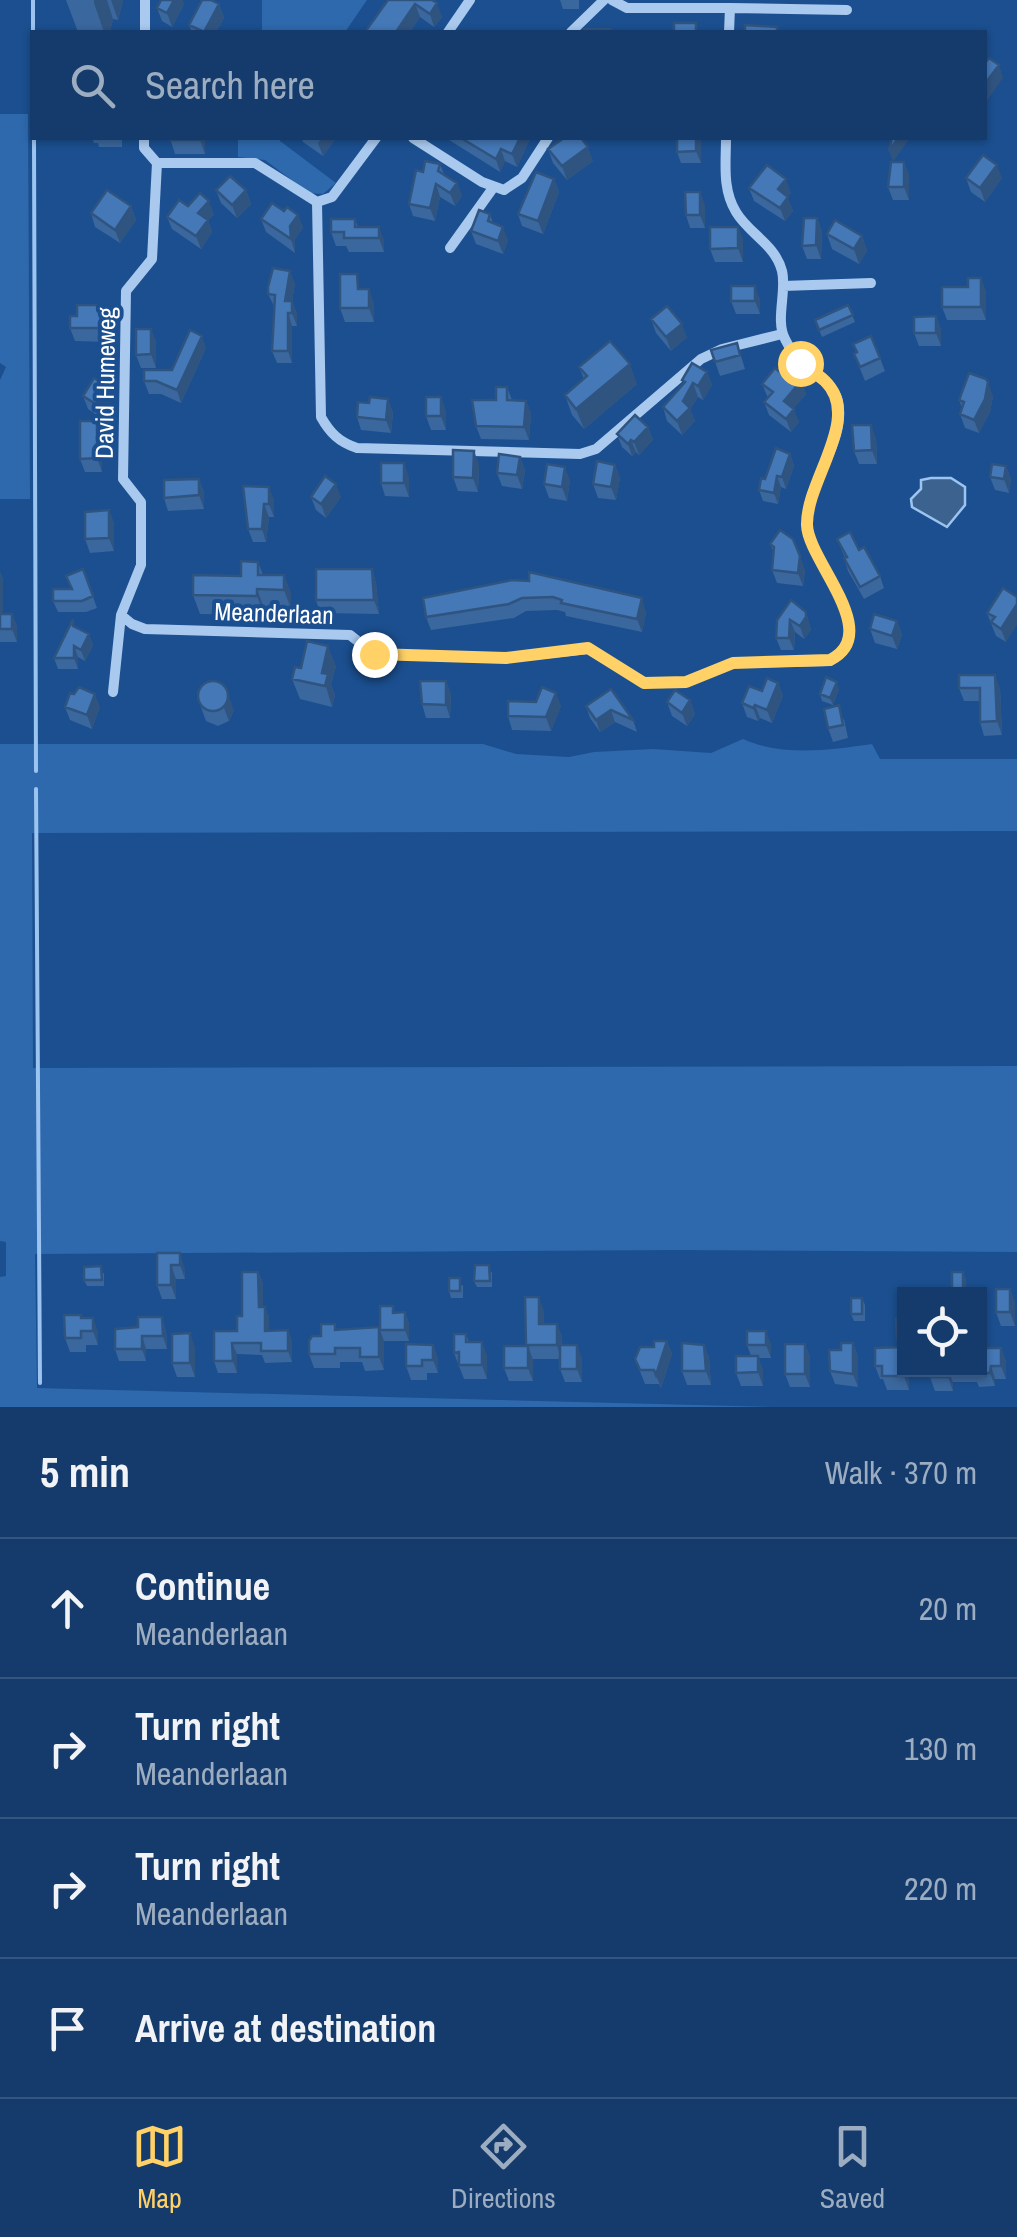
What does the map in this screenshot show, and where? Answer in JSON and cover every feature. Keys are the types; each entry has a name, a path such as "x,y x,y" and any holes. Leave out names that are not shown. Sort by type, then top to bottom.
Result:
{"street":[{"path":"144,30 145,0"},
{"path":"449,30 470,0"},
{"path":"574,30 604,0"},
{"path":"612,0 627,8 848,10"},
{"path":"729,30 730,8"},
{"path":"144,140 144,148 157,163 254,163 317,202 332,198 375,140"},
{"path":"416,140 493,188 504,190 522,178 547,140"},
{"path":"317,202 321,417 330,432 356,448 580,454 596,449 701,359 722,349 782,334 782,269 771,248 736,213 725,183 726,140"},
{"name":"David Humeweg","path":"113,692 121,615 141,565 141,502 123,479 126,291 152,259 157,163"},
{"path":"450,248 493,188"},
{"path":"783,286 872,283"},
{"name":"Meanderlaan","path":"121,615 145,629 350,635 374,654 506,658 588,648 644,683 686,682 733,663 830,660 842,654 849,640 846,609 807,528 811,500 839,422 837,398 826,381 800,363 782,334"}],"shaded area":[{"path":"262,0 367,0 346,30 262,30"},
{"path":"0,114 28,114 30,499 0,499 0,380 6,367 0,363"},
{"path":"238,140 280,140 336,183 323,194 309,193 265,160 238,157"},
{"path":"951,478 965,487 965,505 947,527 912,507 911,499 921,489 921,480"},
{"path":"743,739 790,750 872,744 880,759 1017,759 1017,831 32,833 33,1068 1017,1066 1017,1252 35,1254 37,1388 774,1407 0,1407 0,1277 6,1276 6,1242 0,1241 0,744 483,744 516,754 569,757 653,749 711,753"}],"building":[{"path":"161,0 174,0 167,13 157,8"},
{"path":"202,0 219,4 205,30 189,25"},
{"path":"388,0 437,3 430,14 415,4 397,30 366,30"},
{"path":"674,23 696,23 696,30 674,30"},
{"path":"745,25 777,27 777,30 745,30"},
{"path":"987,60 999,65 987,81"},
{"path":"464,140 519,140 512,154 501,149 496,159"},
{"path":"561,140 583,140 588,147 562,166 548,149"},
{"path":"677,140 696,140 696,151 677,152"},
{"path":"983,155 997,165 980,188 966,178"},
{"path":"425,161 440,164 438,171 457,183 450,193 436,184 430,208 409,204 416,170 423,172"},
{"path":"891,162 904,162 904,187 888,187"},
{"path":"767,165 786,179 778,189 788,197 780,208 749,188"},
{"path":"536,172 554,179 538,221 518,214"},
{"path":"230,176 246,190 232,205 216,190"},
{"path":"107,190 131,206 115,230 91,213"},
{"path":"685,192 700,192 700,215 686,215"},
{"path":"200,193 209,201 198,213 208,220 196,236 167,217 179,200 188,206"},
{"path":"272,203 298,215 290,226 291,239 261,219"},
{"path":"479,210 490,214 488,221 503,227 498,241 471,231"},
{"path":"804,218 817,218 816,245 802,246"},
{"path":"331,219 355,219 355,227 379,227 379,238 344,238 344,232 331,232"},
{"path":"835,220 862,236 854,249 827,234"},
{"path":"710,227 738,227 738,248 710,249"},
{"path":"273,268 290,271 285,301 292,301 292,313 288,313 288,351 272,351 275,295 268,294 268,287"},
{"path":"340,274 357,274 358,289 369,289 369,308 340,308"},
{"path":"968,278 981,278 981,307 942,307 942,287 968,287"},
{"path":"731,286 755,286 755,301 731,301"},
{"path":"77,305 101,305 101,328 70,328 70,316 77,316"},
{"path":"848,305 853,315 819,330 815,320"},
{"path":"667,306 682,324 666,337 651,319"},
{"path":"936,316 936,333 914,333 914,317"},
{"path":"136,329 151,329 151,354 136,355"},
{"path":"190,330 202,336 177,390 156,381 144,381 144,370 172,370"},
{"path":"871,336 880,358 860,367 853,344"},
{"path":"610,341 630,364 576,409 565,395 587,376 579,367"},
{"path":"737,343 740,355 715,362 711,350"},
{"path":"692,363 707,372 698,386 693,383 683,401 690,408 677,421 663,407 685,382 682,380"},
{"path":"775,368 786,377 790,372 801,381 784,401 794,409 786,419 764,402 773,392 762,384"},
{"path":"969,373 988,382 985,399 974,420 960,414 964,402 959,400"},
{"path":"94,378 108,387 96,404 83,396"},
{"path":"496,387 507,387 507,400 526,401 524,427 476,426 472,400 496,400"},
{"path":"370,397 388,399 386,420 357,417 358,402 369,403"},
{"path":"426,397 441,397 441,416 426,416"},
{"path":"635,415 648,427 628,444 617,434"},
{"path":"80,421 97,421 97,458 80,459"},
{"path":"852,425 871,425 872,450 854,451"},
{"path":"776,448 790,454 782,477 777,476 774,493 759,490 761,478 765,479"},
{"path":"453,450 474,451 473,478 453,477"},
{"path":"499,454 520,457 517,475 497,473"},
{"path":"597,461 615,465 611,487 593,484"},
{"path":"381,463 404,463 404,483 381,483"},
{"path":"547,464 565,467 562,487 544,484"},
{"path":"992,464 1006,466 1004,479 990,477"},
{"path":"325,476 336,484 321,504 311,497"},
{"path":"199,479 199,495 164,498 164,480"},
{"path":"243,486 269,487 262,529 248,529"},
{"path":"109,510 109,538 85,539 85,512"},
{"path":"780,530 793,539 800,556 798,573 772,570 774,547 770,544"},
{"path":"850,532 859,550 864,547 880,576 860,587 837,539"},
{"path":"241,561 258,562 258,575 284,575 284,590 257,589 257,596 193,595 193,575 241,576"},
{"path":"83,569 93,596 82,601 53,601 53,589 72,589 66,576"},
{"path":"316,569 372,569 374,600 316,600"},
{"path":"529,572 642,598 637,619 561,603 553,597 522,598 509,604 426,617 423,598 512,580 529,581"},
{"path":"1003,588 1017,597 1017,604 1001,629 991,622 995,617 987,613"},
{"path":"791,600 806,612 806,617 800,626 790,620 789,638 776,638 777,620"},
{"path":"0,614 12,614 12,629 0,629"},
{"path":"874,614 897,621 892,636 870,629"},
{"path":"73,619 73,626 89,634 81,650 74,646 74,658 54,658"},
{"path":"307,641 328,646 322,673 328,674 325,686 292,679 295,667 301,668"},
{"path":"959,675 995,675 997,721 980,722 980,688 959,688"},
{"path":"826,677 837,682 830,698 820,694"},
{"path":"767,678 778,683 767,710 742,703 749,686 762,691"},
{"path":"213,681 224,685 228,696 224,707 213,711 202,707 198,696 202,685"},
{"path":"420,681 446,681 446,705 422,704"},
{"path":"79,687 95,694 87,715 65,707 70,693 74,694"},
{"path":"542,687 556,693 546,717 508,716 508,701 536,702"},
{"path":"611,689 633,720 611,710 596,720 586,706"},
{"path":"675,690 690,700 682,713 667,702"},
{"path":"839,705 843,725 828,728 824,709"},
{"path":"157,1253 180,1253 180,1265 171,1265 171,1285 157,1285"},
{"path":"475,1265 489,1265 490,1281 474,1281"},
{"path":"101,1266 102,1280 84,1280 84,1267"},
{"path":"242,1272 258,1272 259,1307 265,1307 265,1331 288,1330 288,1351 261,1351 261,1343 232,1343 233,1361 214,1361 214,1331 237,1331 237,1316 242,1316"},
{"path":"952,1272 963,1272 963,1287 952,1287"},
{"path":"449,1278 460,1278 460,1291 449,1291"},
{"path":"996,1289 1010,1289 1010,1312 996,1312"},
{"path":"525,1297 539,1297 539,1324 557,1324 557,1345 526,1345"},
{"path":"851,1298 862,1298 862,1314 851,1314"},
{"path":"380,1306 393,1306 393,1313 405,1312 405,1330 380,1330"},
{"path":"64,1315 93,1318 93,1331 81,1331 81,1338 65,1338"},
{"path":"138,1317 162,1317 163,1336 142,1336 142,1349 115,1349 115,1329 138,1327"},
{"path":"321,1324 335,1324 335,1330 379,1327 379,1357 360,1357 360,1348 335,1348 335,1354 309,1354 309,1341 312,1336 321,1336"},
{"path":"747,1331 766,1331 766,1345 747,1345"},
{"path":"190,1333 190,1363 172,1363 172,1334"},
{"path":"454,1334 466,1334 466,1342 482,1342 482,1365 459,1365 459,1352 454,1353"},
{"path":"654,1341 667,1341 656,1375 654,1370 640,1370 635,1359 640,1347 654,1347"},
{"path":"682,1343 704,1345 706,1371 682,1371"},
{"path":"841,1343 853,1343 853,1374 830,1371 829,1350 841,1350"},
{"path":"406,1344 433,1345 433,1360 422,1360 422,1366 406,1366"},
{"path":"785,1344 805,1344 805,1374 785,1374"},
{"path":"560,1345 577,1345 577,1369 560,1369"},
{"path":"504,1346 528,1346 528,1368 504,1368"},
{"path":"897,1347 897,1376 882,1376 882,1366 875,1366 875,1348"},
{"path":"987,1348 1001,1348 1001,1366 991,1366 990,1373"},
{"path":"736,1356 758,1356 758,1372 736,1373"}],"waterway":[{"path":"33,0 33,30"},
{"path":"34,140 36,771"},
{"path":"36,789 40,1383"}],"route":[{"path":"374,654 506,658 588,648 644,683 686,682 733,663 830,660 842,654 849,640 846,609 807,528 811,500 839,422 837,398 826,381 800,363"}]}
